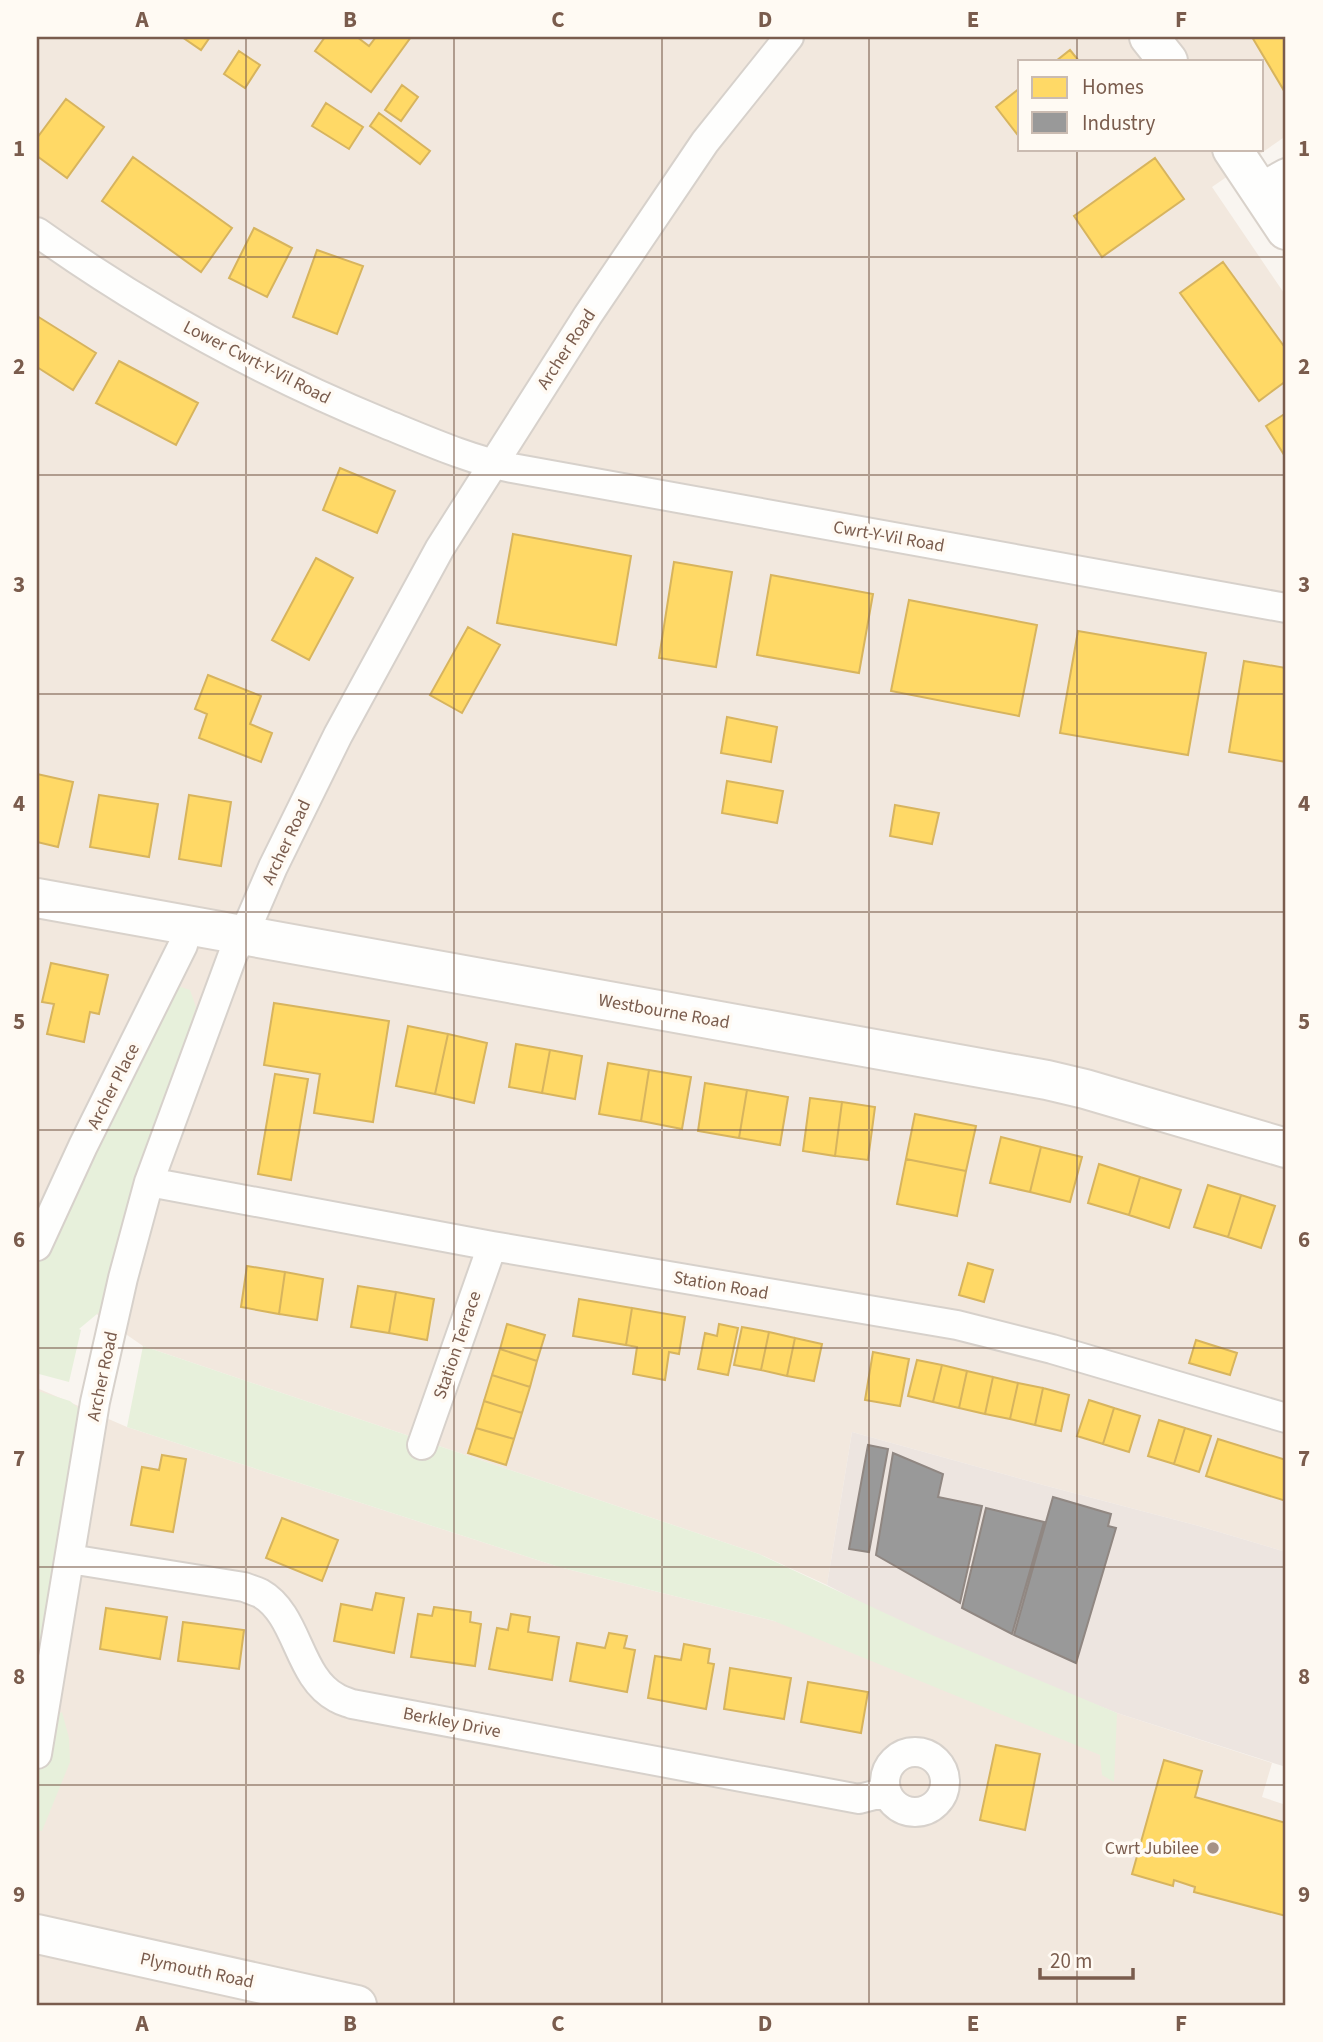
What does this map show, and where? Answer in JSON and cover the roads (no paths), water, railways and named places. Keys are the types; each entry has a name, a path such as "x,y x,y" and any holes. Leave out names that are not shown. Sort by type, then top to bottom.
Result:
{"street":[{"name":"Archer Road","path":"37,1754 95,1402 113,1322 149,1182 233,954 338,735 440,548 588,315 705,142 789,37"},
{"path":"1149,37 1167,60"},
{"path":"1233,150 1273,181 1286,230"},
{"name":"Lower Cwrt-Y-Vil Road","path":"37,232 126,292 266,369 360,414 492,464"},
{"name":"Cwrt-Y-Vil Road","path":"492,464 1286,608"},
{"name":"Westbourne Road","path":"37,898 1047,1080 1286,1148"},
{"name":"Archer Place","path":"37,1246 83,1146 183,945 188,926"},
{"name":"Station Road","path":"149,1182 492,1246 957,1325 1052,1349 1286,1418"},
{"name":"Station Terrace","path":"422,1445 492,1246"},
{"name":"Berkley Drive","path":"70,1559 244,1587 261,1594 284,1619 313,1674 323,1687 336,1698 352,1704 859,1799 886,1792"},
{"name":"Plymouth Road","path":"37,1934 357,2005"}],"place":[{"name":"Cwrt Jubilee","path":"1213,1848"}]}
